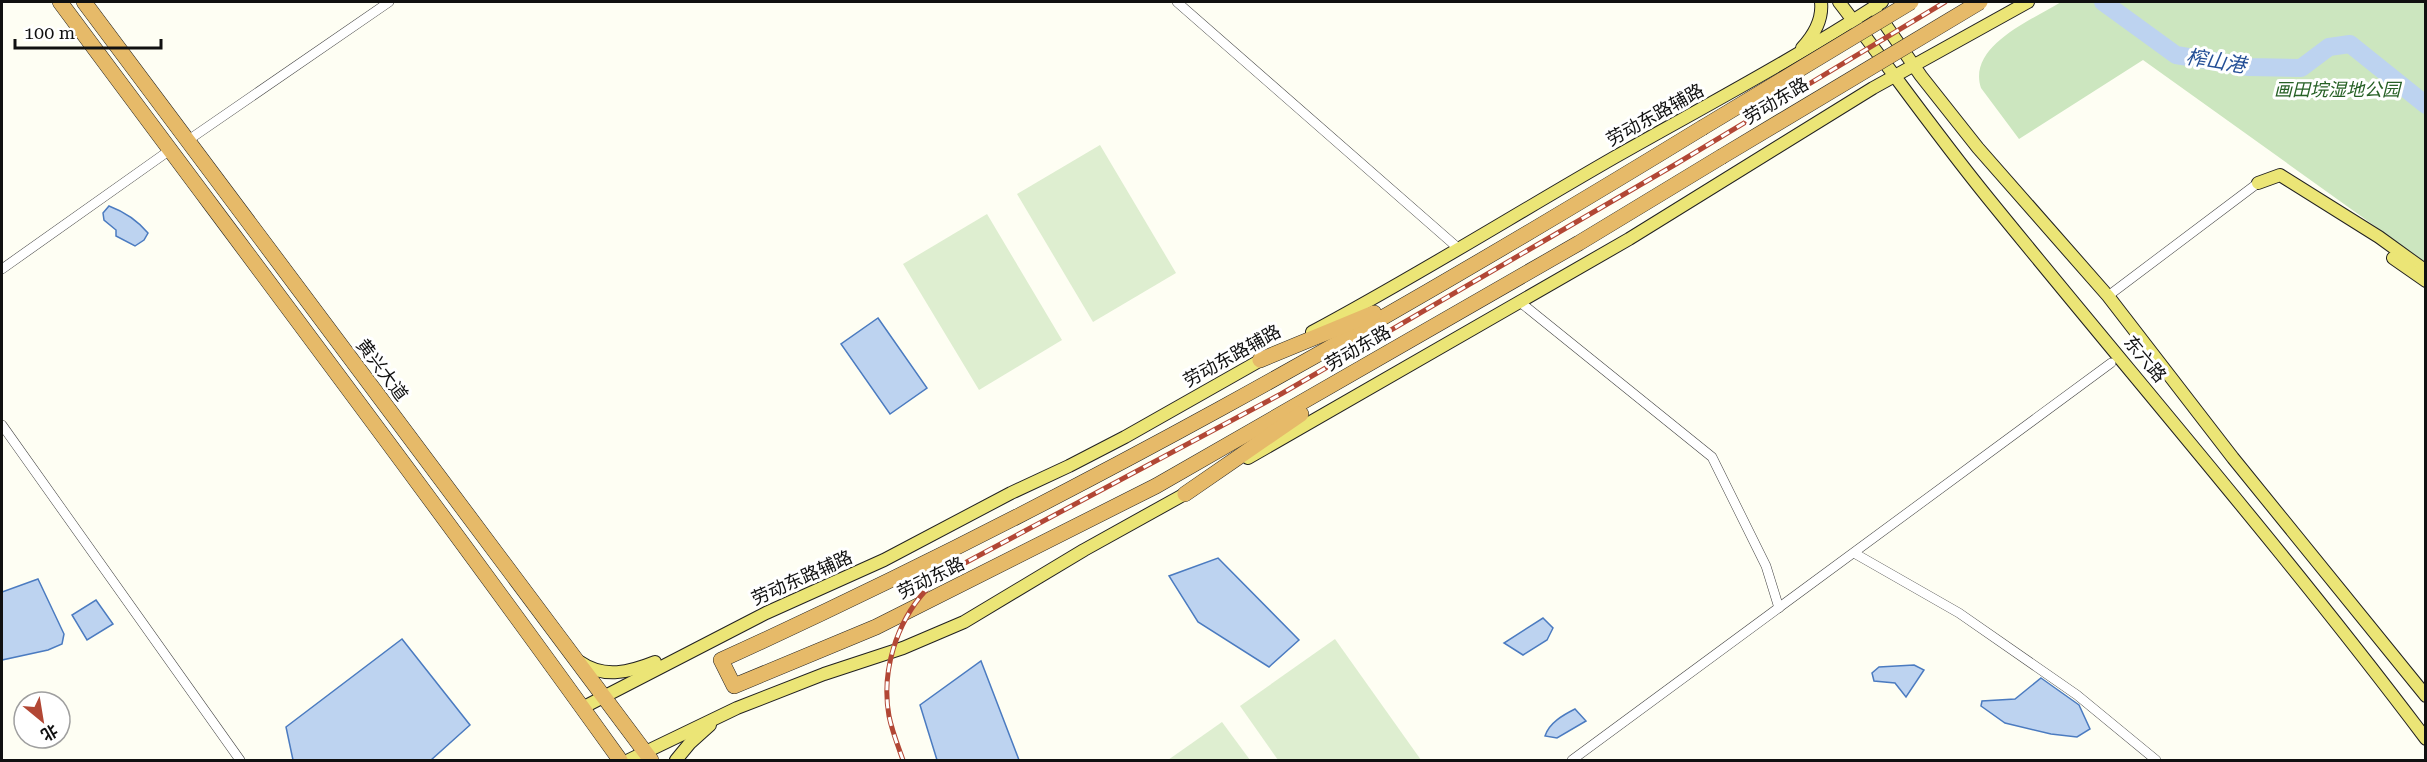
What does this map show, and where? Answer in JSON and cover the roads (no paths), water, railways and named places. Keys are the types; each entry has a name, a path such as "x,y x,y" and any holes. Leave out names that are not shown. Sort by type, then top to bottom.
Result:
{"highway":[{"name":"黄兴大道","path":"60,2 342,379 620,760"},
{"name":"黄兴大道","path":"84,2 648,757"},
{"name":"劳动东路","path":"1911,2 1497,252 1289,371 1147,449 902,575 721,660 734,686 876,627 1165,481 1579,243 1980,2"},
{"path":"1260,360 1358,320 1497,252"},
{"path":"1185,494 1430,329"}],"main road":[{"path":"1791,57 1803,47 1816,29 1820,18 1821,2"},
{"name":"东六路","path":"1839,2 1988,198 2241,503 2426,739"},
{"name":"劳动东路辅路","path":"582,708 736,628 884,560 1011,493 1125,437 1791,57 1853,20 1875,3"},
{"name":"东六路","path":"1875,3 1914,65 1978,148 2108,296 2233,458 2426,696"},
{"path":"629,760 648,757 737,708 814,678 903,648 964,622 1084,550 1520,302 1659,221 1914,65 2023,5"},
{"path":"2258,183 2280,175 2379,237 2426,271"},
{"path":"2258,183 2280,184 2426,281"},
{"path":"570,654 593,670 605,673 618,672 640,668 736,628"},
{"path":"676,760 702,732 737,708"}],"street":[{"path":"187,141 389,2"},
{"path":"1177,2 1458,248"},
{"path":"2,269 170,150"},
{"path":"2108,296 2258,183"},
{"path":"1520,302 1712,457 1766,566 1779,608"},
{"path":"1572,760 2111,363"},
{"path":"2,425 240,760"},
{"path":"1854,552 1959,613 2067,688 2156,760"}],"water":[{"path":"109,206 140,224 148,233 144,240 135,246 116,236 116,230 104,220 103,213"},
{"path":"878,318 927,388 890,414 841,344"},
{"path":"1218,558 1299,640 1269,667 1198,622 1169,576"},
{"path":"38,579 64,634 62,644 48,650 2,660 2,592"},
{"path":"96,600 113,624 87,640 72,615"},
{"path":"1543,618 1553,628 1547,640 1523,655 1504,643"},
{"path":"402,639 470,725 431,760 293,760 286,727"},
{"path":"981,661 1019,760 937,760 920,705"},
{"path":"1914,665 1924,670 1906,697 1895,683 1874,681 1872,673 1879,667"},
{"path":"2041,678 2079,705 2090,729 2077,737 2051,734 2005,723 1981,706 1982,701 2015,699"},
{"path":"1575,709 1586,721 1557,738 1545,736 1553,723"}],"waterway":[{"name":"榨山港","path":"2103,2 2176,55 2249,67 2301,68 2329,47 2350,44 2426,105"}],"railway":[{"path":"903,760 890,722 887,699 889,665 906,617 928,587 948,572 1281,394 1676,164 1945,2"}],"park label":[{"name":"画田垸湿地公园","path":"2337,90"}]}
